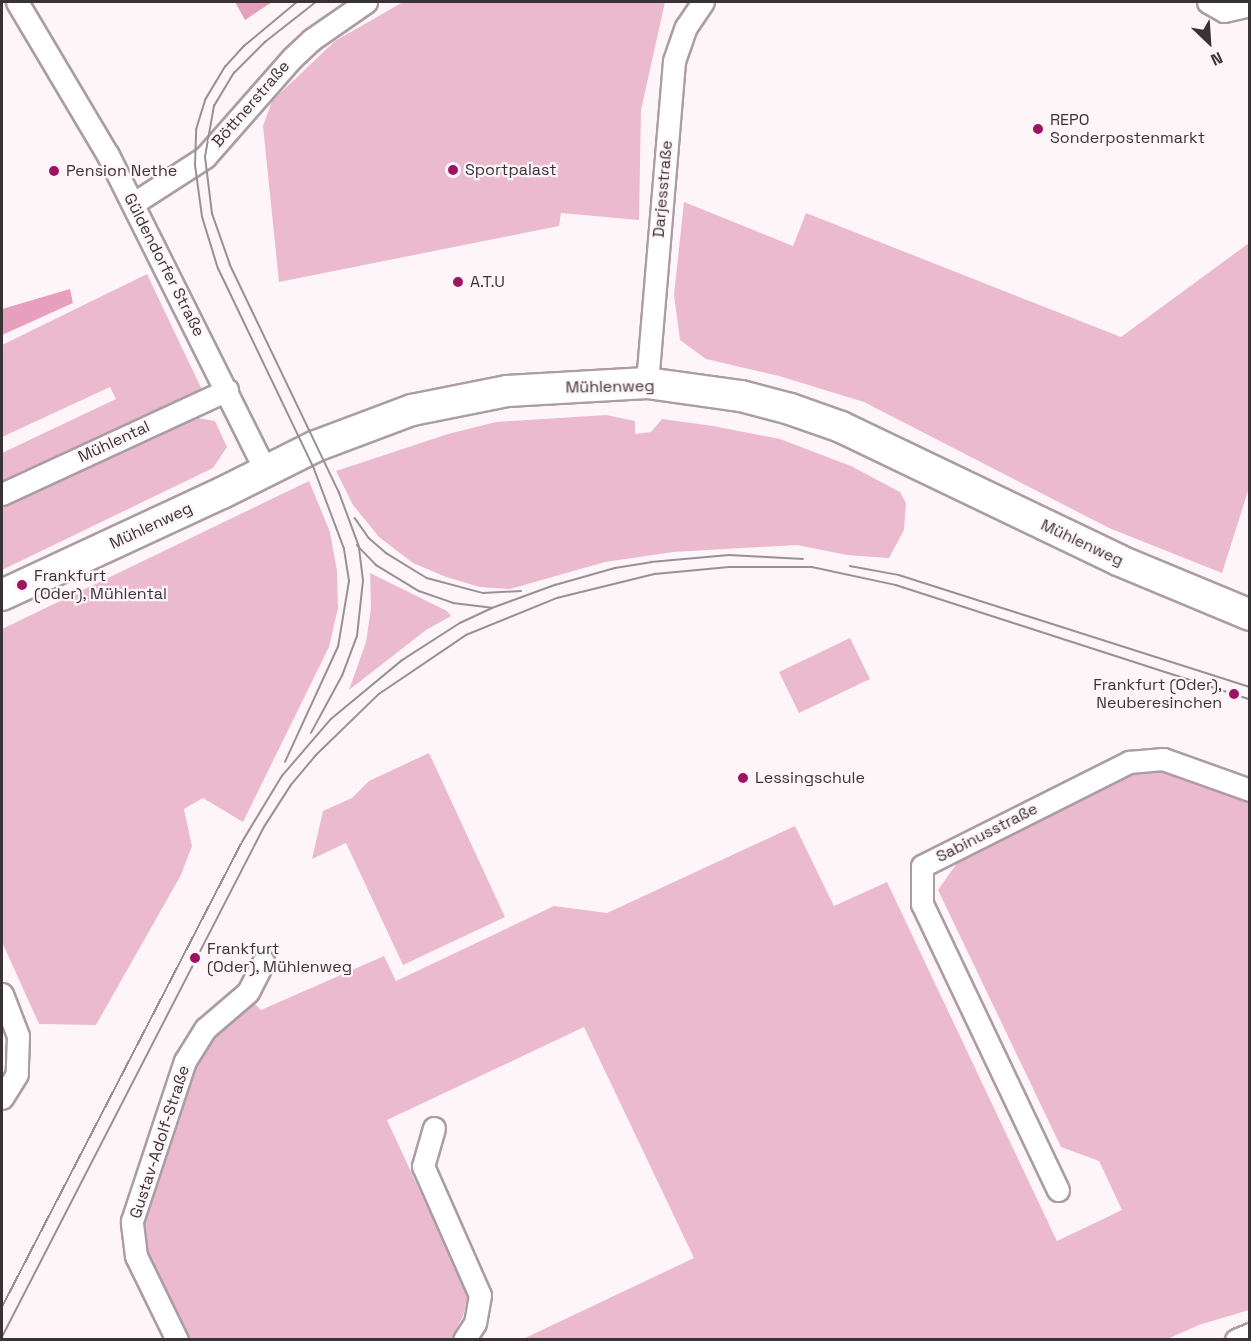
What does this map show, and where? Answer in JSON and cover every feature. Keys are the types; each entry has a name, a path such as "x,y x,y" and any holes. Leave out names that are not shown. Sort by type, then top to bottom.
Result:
{"street":[{"name":"Güldendorfer Straße","path":"17,2 134,203 266,472"},
{"name":"Böttnerstraße","path":"134,203 205,157 292,58 311,40 366,2"},
{"name":"Darjesstraße","path":"647,383 674,61 686,27 703,2"},
{"path":"1208,2 1224,11 1250,5"},
{"name":"Mühlenweg","path":"2,595 266,472 316,446 412,410 507,391 647,383 741,396 790,409 841,427 1118,560 1250,615"},
{"name":"Mühlental","path":"2,494 227,390"},
{"name":"Sabinusstraße","path":"1058,1190 922,904 922,866 1129,762 1163,759 1250,790"},
{"name":"Gustav-Adolf-Straße","path":"177,1340 136,1256 132,1221 185,1061 206,1028 248,992 263,962"},
{"path":"2,994 18,1036 17,1074 2,1098"},
{"path":"434,1128 423,1166 480,1295 475,1323 464,1340"},
{"path":"1236,1340 1250,1334"}],"shaded area":[{"path":"235,2 272,2 245,20"},
{"name":"Sportpalast","path":"403,2 665,2 641,110 639,220 561,213 559,226 279,282 263,126 272,101 335,41"},
{"path":"684,202 793,246 806,213 1121,337 1249,243 1249,488 1222,573 1109,528 864,402 779,376 706,359 680,340 674,295"},
{"path":"147,274 204,394 2,487 2,453 116,399 110,387 2,437 2,345"},
{"path":"70,289 73,303 2,335 2,309"},
{"path":"606,415 635,421 635,434 651,432 662,419 713,426 780,439 851,466 900,492 906,503 904,530 889,558 847,555 797,545 673,552 605,562 510,589 480,587 446,577 413,563 379,537 353,505 336,471 448,434 496,422"},
{"path":"185,416 215,421 227,447 213,468 2,570 2,499"},
{"path":"309,481 330,532 337,571 338,608 329,647 243,822 203,798 184,809 192,846 181,875 96,1025 39,1024 2,942 2,629"},
{"path":"370,573 447,611 451,616 426,630 349,690 366,642 371,608"},
{"path":"850,638 870,679 799,713 779,672"},
{"path":"429,753 505,917 403,965 346,843 312,859 323,811 352,798 369,781"},
{"path":"1159,769 1249,800 1249,1310 1199,1325 1165,1340 523,1339 694,1258 584,1027 387,1120 468,1295 463,1316 451,1339 189,1339 141,1239 139,1223 191,1074 219,1027 252,1001 261,1010 384,956 396,981 554,906 607,913 795,826 834,906 887,882 1057,1241 1122,1210 1099,1161 1061,1147 938,890 962,856 1132,772"}],"tram line":[{"path":"285,762 338,647 349,581 344,549 314,469 218,269 202,217 195,165 196,130 205,100 225,67 244,46 297,2"},
{"path":"311,733 342,676 357,636 363,581 359,547 339,493 230,265 212,214 205,157 214,106 234,73 265,42 316,2"},
{"path":"355,518 369,538 386,553 427,578 483,593 521,591"},
{"path":"357,545 376,565 419,591 453,603 492,608"},
{"path":"2,1307 242,842 282,776 331,719 401,661 460,623 492,608 555,585 615,568 651,562 729,555 803,559"},
{"path":"850,566 899,575 1250,687"},
{"path":"2,1337 264,827 291,785 315,756 379,694 466,635 557,598 655,574 729,567 812,567 896,585 1250,699"}],"place":[{"name":"REPO Sonderpostenmarkt","path":"1038,129"},
{"name":"Sportpalast","path":"453,170"},
{"name":"Pension Nethe","path":"54,171"},
{"name":"A.T.U","path":"458,282"},
{"name":"Frankfurt (Oder), Mühlental","path":"22,585"},
{"name":"Frankfurt (Oder), Neuberesinchen","path":"1234,694"},
{"name":"Lessingschule","path":"743,778"},
{"name":"Frankfurt (Oder), Mühlenweg","path":"195,958"}]}
